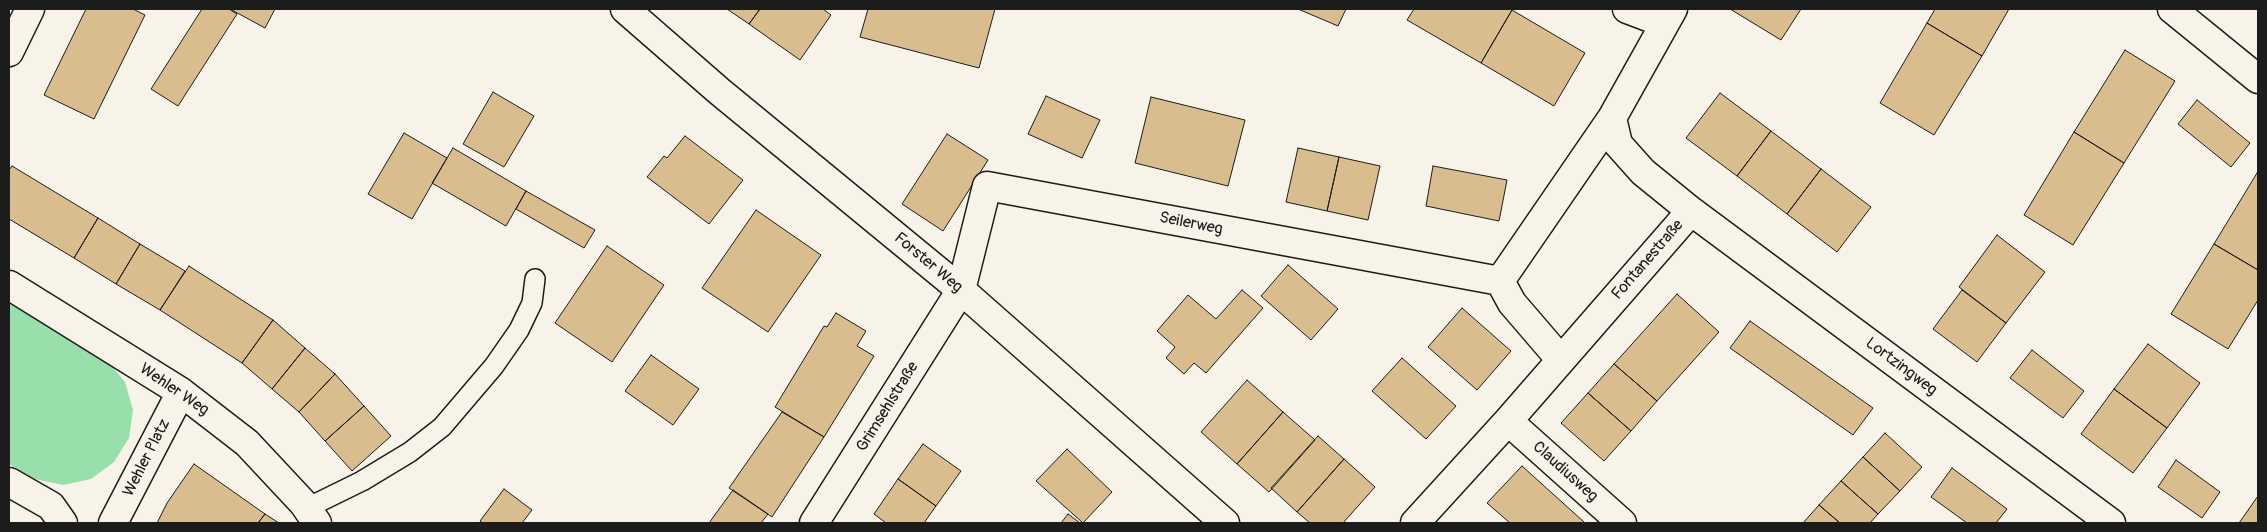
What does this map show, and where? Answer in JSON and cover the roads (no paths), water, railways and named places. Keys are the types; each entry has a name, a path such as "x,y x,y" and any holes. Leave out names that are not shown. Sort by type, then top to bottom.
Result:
{"street":[{"path":"9,52 30,9"},
{"name":"Forster Weg","path":"624,9 719,91 961,290 1225,523"},
{"path":"1561,360 1512,304 1500,281 1612,118 1669,16 1627,9"},
{"path":"2172,9 2258,79"},
{"name":"Fontanestraße","path":"1415,523 1508,421 1692,211 1643,172 1618,144 1612,118"},
{"name":"Seilerweg","path":"961,290 987,186 1500,281"},
{"name":"Lortzingweg","path":"1692,211 2111,523"},
{"name":"Wehler Weg","path":"9,285 181,392 247,443 312,516"},
{"name":"Grimsehlstraße","path":"814,523 961,290"},
{"name":"Wehler Platz","path":"113,523 181,392"},
{"name":"Claudiusweg","path":"1508,421 1622,523"},
{"path":"9,482 51,506 63,523"}],"lane":[{"path":"312,516 362,481 410,452 442,427 494,366 519,330 532,303 535,279"}]}
